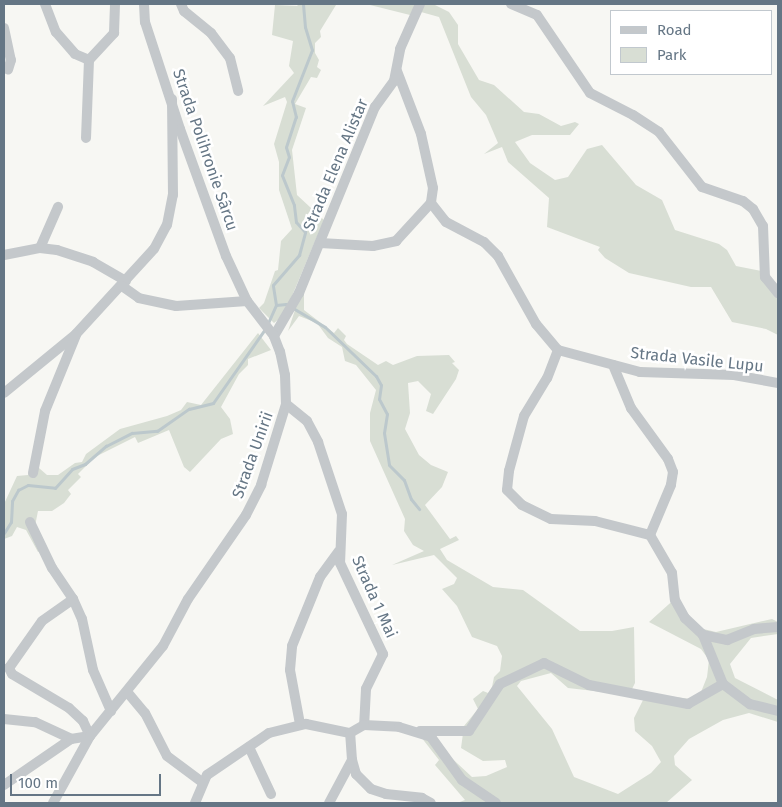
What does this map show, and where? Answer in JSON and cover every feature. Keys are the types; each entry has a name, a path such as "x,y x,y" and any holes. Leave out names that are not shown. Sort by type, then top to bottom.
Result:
{"street":[{"path":"45,4 56,32 75,54 89,60"},
{"path":"86,138 89,60 114,33 115,4"},
{"name":"Strada Polihronie Sârcu","path":"142,4 148,30 191,161 226,256 247,301"},
{"path":"181,4 184,11 211,33 230,58 238,91"},
{"name":"Strada Elena Alistar","path":"274,336 290,312 372,114 394,81 402,43 420,4"},
{"path":"510,4 537,15 590,93 633,115 659,132 693,179 702,188 743,201 753,208 763,226 765,277 778,293"},
{"path":"4,28 11,60 8,70"},
{"path":"320,243 373,246 396,242 431,203 433,188 421,134 397,71"},
{"path":"4,393 76,334 124,284 154,249 167,225 173,195 172,99"},
{"path":"431,203 446,222 484,242 498,256 536,324 558,350 547,378 524,416 509,471 507,490 522,505 551,519 595,521 650,535 672,573 675,600 685,618 703,634 723,684 750,704 778,711"},
{"path":"40,248 58,207"},
{"path":"4,255 40,248 57,250 93,262 140,298 176,306 247,301"},
{"name":"Strada Unirii","path":"54,803 90,736 128,693 163,646 188,599 253,502 286,404 285,375 274,336 247,301"},
{"path":"33,473 46,411 64,371 76,334"},
{"name":"Strada Vasile Lupu","path":"558,350 640,372 734,375 778,383"},
{"path":"613,365 631,408 668,459 673,472 671,485 650,535"},
{"name":"Strada 1 Mai","path":"286,404 307,421 318,442 342,514 339,551 343,573 383,654 366,689 364,724"},
{"path":"30,522 52,568 73,599 82,619 93,670 111,711"},
{"path":"300,724 290,670 292,646 320,578 339,551"},
{"path":"4,785 71,739 90,736 83,721 69,708 12,674 9,668 42,621 73,599"},
{"path":"703,634 727,640 754,629 778,627"},
{"path":"194,803 202,782 269,733 300,724 350,734 364,724 417,731 469,731 500,684 544,663 589,685 688,704 723,684"},
{"path":"128,693 146,713 167,756 202,782"},
{"path":"4,719 35,722 59,730 71,739"},
{"path":"417,731 431,737 462,780 496,803"},
{"path":"350,734 352,760 356,774 371,789 386,794 422,798 431,803"},
{"path":"250,747 271,794"},
{"path":"329,803 352,760"}],"green space":[{"path":"299,4 342,4 336,5 320,31 321,37 315,43 315,53 319,60 317,67 321,70 317,78 311,77 295,104 306,108 292,150 297,195 324,220 284,315 274,323 259,308 264,303 275,271 278,270 281,241 292,229 279,190 279,162 274,144 287,102 285,97 263,106 294,73 289,66 293,41 272,35 275,5 297,6"},
{"path":"366,4 416,4 410,15"},
{"path":"423,4 433,4 449,12 458,25 458,44 479,80 494,85 524,112 539,114 561,126 575,122 579,124 570,135 532,135 515,142 530,163 555,180 568,177 587,149 602,145 636,185 662,200 675,230 719,244 727,250 736,266 766,272 778,288 778,335 766,329 732,322 711,287 691,287 629,273 605,258 598,250 600,247 547,227 549,198 508,162 502,147 484,154 498,143 486,115 471,97 439,17 421,12"},
{"path":"304,293 304,310 334,333 338,328 346,336 344,340 347,344 378,365 386,361 393,365 417,356 449,355 455,362 452,363 459,370 456,379 433,414 426,411 431,394 418,381 408,383 410,413 405,429 419,455 431,465 448,472 442,487 425,505 450,539 456,536 459,540 440,549 447,560 493,587 523,590 580,631 612,631 634,627 635,683 629,695 568,688 551,673 521,681 517,686 552,729 574,777 618,794 651,773 661,762 652,746 635,731 634,718 643,700 651,694 691,699 701,692 707,677 709,660 701,649 649,622 678,596 682,608 699,628 716,632 772,619 778,622 778,634 751,638 730,664 735,678 778,700 778,722 749,713 723,720 689,739 674,756 675,765 692,780 666,803 457,803 465,800 435,765 439,760 421,737 432,734 444,751 472,777 486,776 507,767 505,760 483,761 461,748 464,726 478,709 473,699 483,691 488,693 492,687 494,677 500,671 502,656 497,646 472,637 457,606 442,589 454,584 457,578 434,555 392,565 424,551 413,545 404,531 405,519 370,441 370,413 376,390 356,365 345,361 342,347 328,338 317,323 299,316 288,331 300,295"},
{"path":"258,333 271,350 248,359 248,365 239,374 221,407 230,419 233,434 221,439 190,472 184,467 169,430 138,443 135,437 95,457 78,474 81,477 68,490 71,494 64,503 52,511 38,511 35,526 46,549 38,552 26,530 17,527 12,536 4,539 4,504 17,476 28,475 30,469 39,468 47,475 58,475 75,463 82,462 86,454 120,429 167,416 181,410 187,402 201,405"}],"waterway":[{"path":"268,323 276,305 273,285 299,255 305,232 296,222 294,205 282,175 289,157 286,147 296,117 292,101 312,50 305,27 303,4"},
{"path":"276,305 286,304 325,327 376,376 381,385 379,399 387,414 384,433 389,465 404,480 411,499 419,509"},
{"path":"4,533 11,522 12,501 18,490 28,485 55,488 72,469 85,464 106,446 132,433 157,431 189,409 213,403 265,329"}]}
